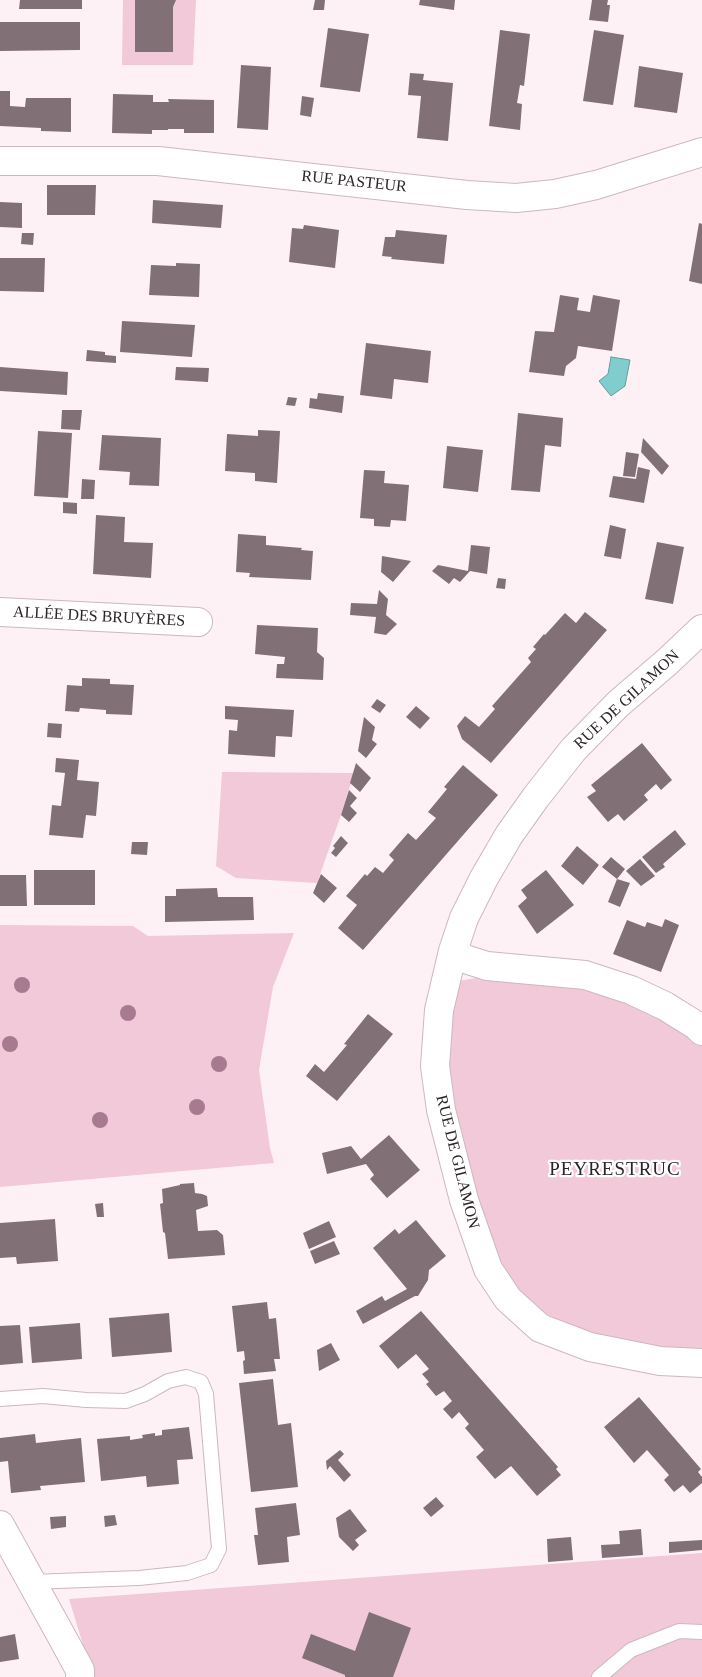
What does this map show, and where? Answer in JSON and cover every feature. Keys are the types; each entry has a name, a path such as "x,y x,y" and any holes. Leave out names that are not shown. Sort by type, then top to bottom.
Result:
{"street":[{"name":"RUE PASTEUR","path":"0,162 158,161 467,195 516,198 555,194 596,186 702,152"},
{"name":"ALLÉE DES BRUYÈRES","path":"0,612 198,622"},
{"name":"RUE DE GILAMON","path":"702,629 618,704 573,750 536,797 484,878 464,918 453,951 439,1010 435,1066 441,1110 464,1200 488,1269 508,1299 540,1328 590,1347 660,1361 702,1363"},
{"path":"453,951 465,959 487,966 585,975 631,990 665,1006 700,1026"},
{"path":"0,1525 80,1670 80,1677"}],"lane":[{"path":"0,1399 43,1396 126,1401 145,1394 168,1381 186,1377 201,1382 206,1394 218,1549 211,1564 187,1573 139,1578 31,1582"},
{"path":"599,1677 631,1650 679,1631 702,1632"}],"shaded area":[{"path":"123,0 196,0 193,65 122,65"},
{"path":"222,772 354,773 317,883 236,878 216,866"},
{"path":"0,925 133,926 148,936 294,933 273,987 259,1070 270,1148 274,1163 0,1187"},
{"path":"488,976 541,979 639,1004 693,1035 702,1045 702,1354 588,1336 541,1311 506,1280 487,1232 450,1098 445,1045 458,981"},
{"path":"702,1553 702,1677 89,1677 89,1664 69,1599"}],"water":[{"path":"611,357 630,360 625,386 611,396 599,381 608,374"}],"building":[{"path":"20,0 82,0 82,9 19,9"},
{"path":"135,0 176,0 173,7 173,52 135,52"},
{"path":"315,0 325,0 324,10 313,10"},
{"path":"420,0 455,0 454,10 419,5"},
{"path":"592,0 608,0 607,5 610,5 608,22 589,20"},
{"path":"0,22 80,22 80,50 0,51"},
{"path":"328,28 369,34 360,92 320,87"},
{"path":"500,30 530,34 524,86 520,85 517,103 522,104 520,130 489,126"},
{"path":"594,30 624,35 613,105 583,101"},
{"path":"241,65 271,67 268,130 237,128"},
{"path":"639,66 683,73 677,113 634,107"},
{"path":"410,73 424,74 423,80 453,83 448,141 417,138 421,96 408,95"},
{"path":"0,91 10,91 10,106 25,107 26,98 71,98 71,132 41,131 41,128 0,126"},
{"path":"113,94 153,95 153,102 169,102 168,99 214,100 214,133 184,133 184,129 168,129 152,130 152,134 112,133"},
{"path":"302,96 314,98 311,117 300,115"},
{"path":"47,185 96,185 95,215 47,215"},
{"path":"153,200 223,205 221,228 152,223"},
{"path":"0,202 22,203 22,228 0,227"},
{"path":"699,223 702,224 702,284 689,281"},
{"path":"304,225 339,230 335,268 289,262 292,228 303,229"},
{"path":"396,230 447,235 444,264 391,259 392,257 382,256 385,237 395,237"},
{"path":"22,233 34,233 33,245 21,244"},
{"path":"0,258 45,258 44,292 0,291"},
{"path":"176,263 200,264 199,297 149,295 151,265 176,266"},
{"path":"560,295 579,298 577,310 590,312 593,295 620,300 612,351 578,346 576,358 566,366 564,376 529,372 535,331 554,332"},
{"path":"122,321 195,325 192,357 120,352"},
{"path":"366,343 431,351 428,383 394,379 392,399 360,395"},
{"path":"87,350 105,352 105,355 116,356 116,363 86,361"},
{"path":"0,367 68,372 67,395 0,391"},
{"path":"176,367 209,368 208,382 175,380"},
{"path":"318,393 344,396 342,413 309,408 310,398 317,399"},
{"path":"288,397 297,398 295,406 286,405"},
{"path":"62,410 82,410 80,430 61,429"},
{"path":"518,413 563,418 561,447 545,445 540,492 511,490"},
{"path":"258,430 280,431 277,483 255,481 255,473 225,471 227,434 258,436"},
{"path":"38,431 72,433 68,498 34,496"},
{"path":"102,435 161,438 159,486 129,485 130,472 99,470"},
{"path":"643,438 669,466 662,475 641,452"},
{"path":"447,446 483,450 478,492 443,488"},
{"path":"626,452 639,454 635,477 623,476"},
{"path":"638,467 650,470 644,503 609,497 613,476 636,479"},
{"path":"364,470 385,471 384,483 409,485 406,521 391,520 390,527 374,526 374,519 360,518"},
{"path":"82,479 95,480 94,499 81,499"},
{"path":"63,502 77,503 77,514 63,513"},
{"path":"96,515 125,517 124,542 153,543 151,578 93,574"},
{"path":"610,525 626,529 621,559 604,556"},
{"path":"238,534 266,536 266,545 302,548 301,550 313,551 311,580 249,577 250,573 236,572"},
{"path":"657,542 684,547 673,604 645,599"},
{"path":"471,545 490,547 487,574 470,571 460,582 454,578 449,584 432,571 438,565 468,571"},
{"path":"382,556 411,561 393,582 381,572"},
{"path":"498,578 506,579 505,589 496,588"},
{"path":"379,590 388,599 386,615 397,624 386,635 374,633 376,617 350,615 351,603 377,604"},
{"path":"585,612 607,630 491,763 462,739 457,726 465,716 479,727 495,709 492,706 531,662 528,658 536,649 533,647 544,634 565,613 576,623"},
{"path":"257,625 318,628 317,652 324,658 323,680 276,678 277,664 284,664 285,657 255,654"},
{"path":"82,678 110,679 110,684 134,685 132,715 106,714 106,710 80,708 79,712 65,711 67,685 82,686"},
{"path":"377,699 386,705 380,713 371,707"},
{"path":"225,706 294,710 292,737 276,736 275,757 228,754 229,730 237,731 238,720 225,719"},
{"path":"416,706 430,718 420,729 406,717"},
{"path":"364,717 375,727 372,740 377,744 366,758 358,751"},
{"path":"48,723 62,724 61,738 47,737"},
{"path":"642,743 672,780 661,790 656,784 644,795 648,800 624,821 618,814 608,822 587,797 596,791 591,785"},
{"path":"56,758 79,760 77,780 99,782 96,816 86,815 83,838 49,835 52,805 61,806 65,773 55,772"},
{"path":"356,763 371,778 360,792 350,783"},
{"path":"463,765 498,795 363,950 338,928 357,905 346,896 365,874 367,876 375,867 383,873 394,860 389,855 408,833 416,840 436,818 428,812 447,789 444,787"},
{"path":"349,790 357,798 350,806 357,813 349,822 341,815"},
{"path":"675,830 686,844 663,864 665,867 656,873 642,857"},
{"path":"341,836 348,843 336,857 331,853 335,848 333,846"},
{"path":"132,842 148,842 147,855 131,854"},
{"path":"577,846 599,865 583,885 561,866"},
{"path":"611,857 625,869 617,879 602,867"},
{"path":"640,859 655,876 641,886 626,871"},
{"path":"34,870 95,870 95,905 34,905"},
{"path":"546,870 574,905 537,934 518,906 527,898 521,890"},
{"path":"321,874 337,888 324,903 313,893"},
{"path":"0,875 26,875 27,906 0,906"},
{"path":"617,879 630,883 620,907 608,902"},
{"path":"217,888 218,897 253,897 254,920 165,922 165,896 176,896 176,889"},
{"path":"665,919 679,925 661,972 613,954 627,920 645,927 647,922 662,927"},
{"path":"368,1014 393,1034 337,1101 306,1076 315,1064 324,1072 347,1045 344,1044"},
{"path":"389,1135 420,1170 387,1198 370,1179 374,1175 366,1164 327,1174 322,1153 351,1146 361,1159"},
{"path":"194,1183 195,1193 207,1196 208,1206 196,1210 198,1231 217,1230 223,1235 225,1255 168,1259 160,1204 163,1203 162,1189 180,1184"},
{"path":"103,1203 104,1217 97,1217 95,1204"},
{"path":"55,1219 58,1261 17,1264 16,1257 0,1258 0,1223"},
{"path":"416,1220 446,1256 429,1270 428,1280 418,1296 363,1324 356,1311 382,1296 385,1301 407,1289 373,1248 395,1229 399,1234"},
{"path":"329,1221 336,1237 309,1249 303,1233"},
{"path":"334,1241 340,1254 315,1264 310,1251"},
{"path":"267,1302 269,1319 276,1318 280,1359 274,1359 276,1371 244,1374 244,1351 237,1352 232,1306"},
{"path":"421,1311 558,1467 556,1469 561,1475 537,1496 511,1466 495,1479 476,1457 484,1450 465,1428 469,1424 459,1412 452,1419 443,1409 452,1401 444,1391 436,1396 426,1384 429,1382 422,1374 429,1369 416,1354 398,1369 379,1346"},
{"path":"169,1313 172,1352 112,1357 109,1318"},
{"path":"80,1323 82,1359 32,1363 29,1327"},
{"path":"20,1325 23,1363 0,1365 0,1326"},
{"path":"331,1343 340,1360 319,1371 317,1350"},
{"path":"273,1379 278,1425 291,1423 298,1487 251,1492 239,1383"},
{"path":"639,1397 701,1469 698,1472 702,1477 702,1483 690,1493 683,1485 674,1492 664,1480 669,1475 647,1450 634,1463 604,1427"},
{"path":"189,1427 193,1459 177,1460 179,1484 147,1487 146,1476 101,1481 97,1439 130,1436 130,1440 143,1438 142,1435 155,1433 155,1436 162,1435 162,1430"},
{"path":"35,1434 36,1443 81,1438 85,1482 40,1486 41,1490 11,1493 8,1461 0,1462 0,1438"},
{"path":"340,1450 344,1454 338,1460 351,1475 344,1482 330,1466 327,1470 326,1461"},
{"path":"436,1497 444,1506 431,1517 423,1508"},
{"path":"296,1503 300,1535 287,1537 289,1562 258,1565 254,1535 258,1535 255,1508"},
{"path":"350,1509 367,1531 355,1540 359,1545 353,1551 339,1537 336,1518"},
{"path":"115,1515 117,1525 105,1527 104,1516"},
{"path":"66,1516 66,1527 51,1529 50,1517"},
{"path":"641,1529 643,1555 602,1558 601,1545 620,1544 619,1531"},
{"path":"571,1537 573,1560 548,1562 547,1539"},
{"path":"702,1540 702,1550 669,1553 669,1542"},
{"path":"369,1612 411,1628 393,1677 345,1677 345,1675 302,1658 311,1634 355,1651"},
{"path":"15,1634 19,1659 0,1662 0,1637"}],"district":[{"name":"PEYRESTRUC","path":"615,1170"}]}
